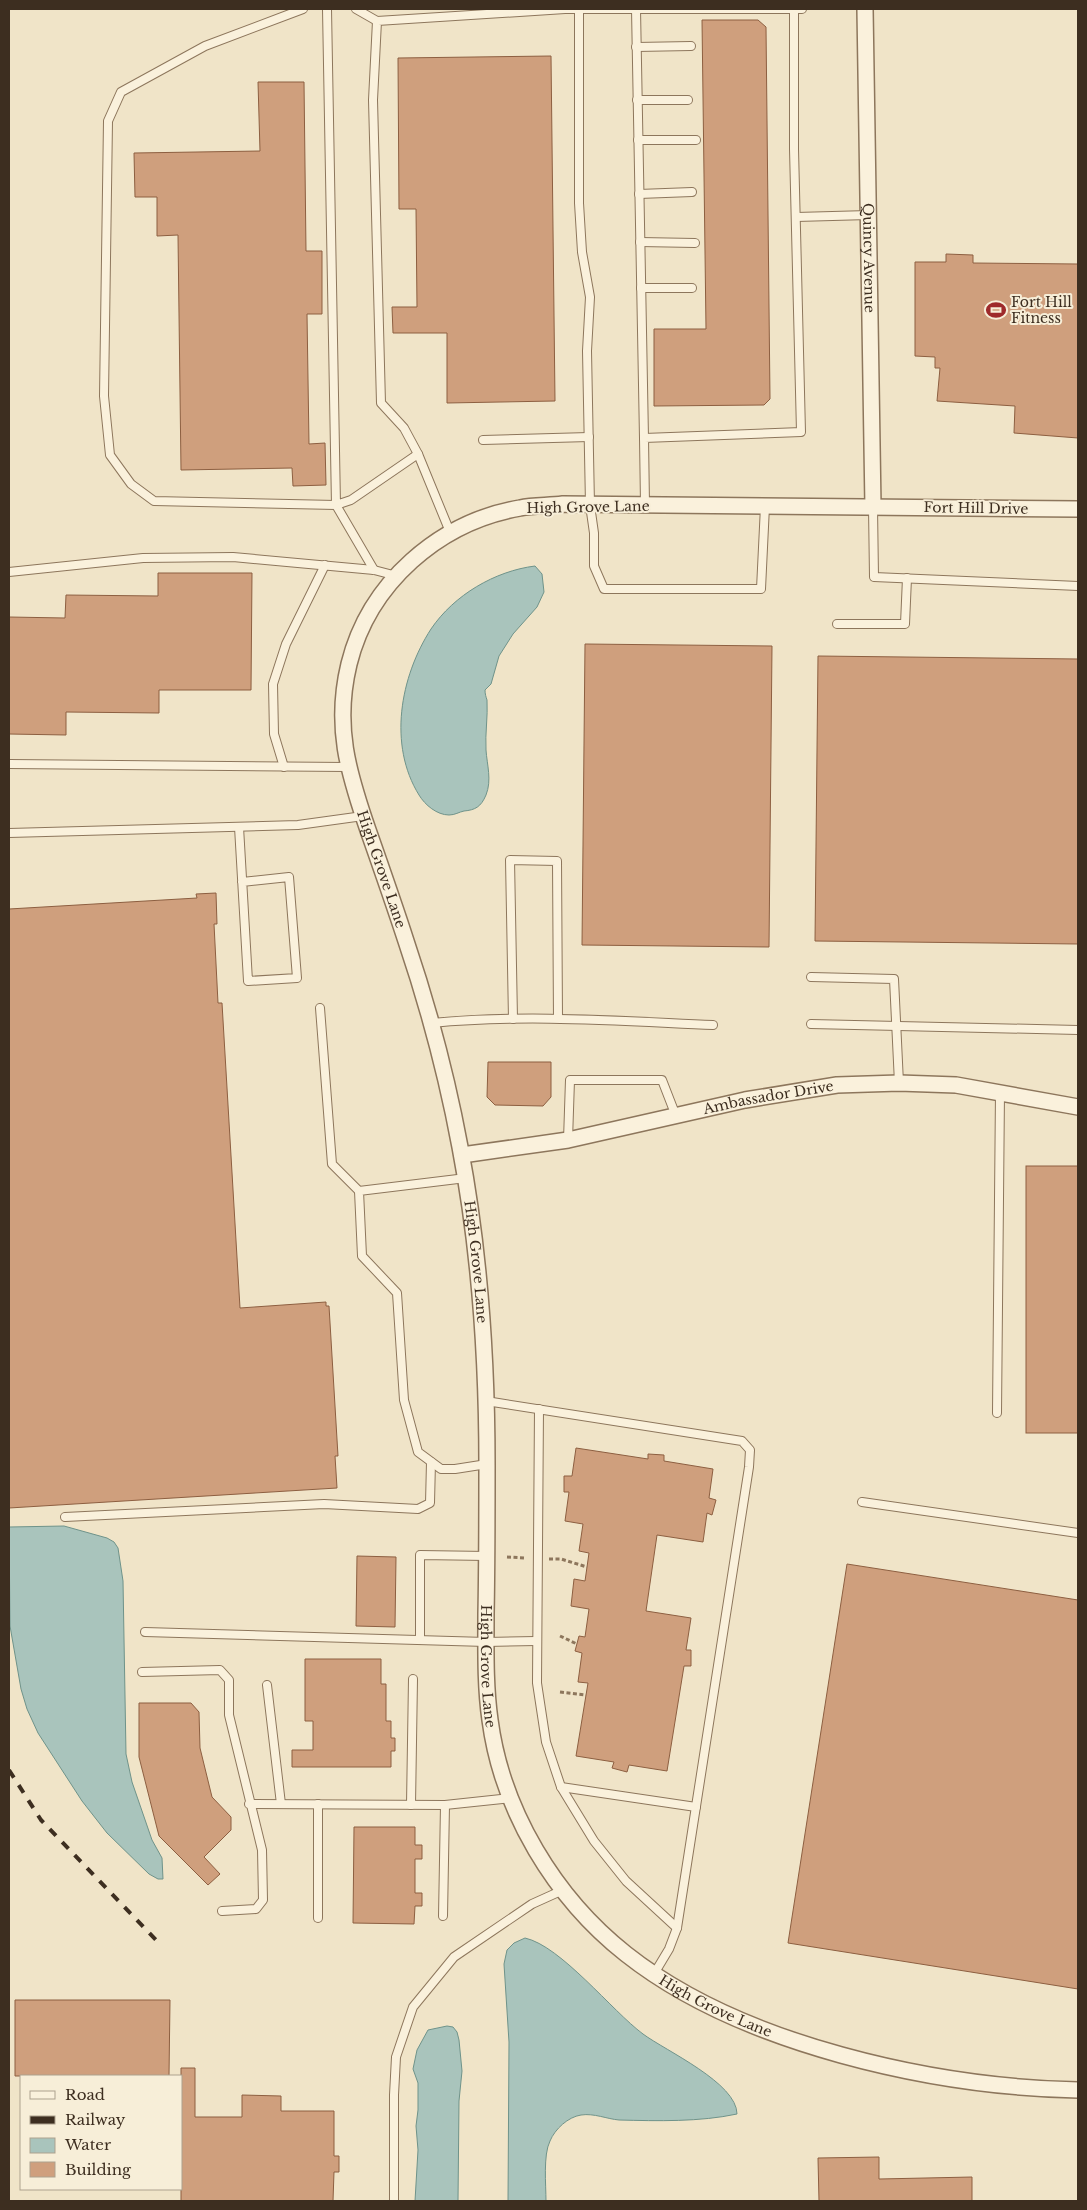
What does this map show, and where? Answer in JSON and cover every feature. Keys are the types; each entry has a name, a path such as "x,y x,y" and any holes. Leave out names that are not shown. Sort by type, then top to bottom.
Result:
{"street":[{"name":"Quincy Avenue","path":"865,9 873,507"},
{"name":"High Grove Lane","path":"873,507 590,505 519,508 471,522 450,532 426,548 397,576 372,609 359,635 350,661 343,696 342,721 347,767 432,1023 466,1178 478,1262 484,1329 487,1464 486,1672 490,1723 498,1758 511,1798 525,1830 546,1867 563,1890 602,1934 654,1974 711,2006 755,2025 819,2048 861,2060 948,2078 994,2085 1078,2090"},
{"name":"Fort Hill Drive","path":"873,507 1078,509"},
{"name":"Ambassador Drive","path":"462,1155 568,1140 744,1100 820,1087 871,1082 956,1085 1078,1107"}],"lane":[{"path":"303,9 204,46 121,92 108,121 104,396 110,456 131,484 154,501 336,505 351,500 418,454"},
{"path":"327,9 336,505 374,570"},
{"path":"356,9 377,21 579,9 802,9"},
{"path":"579,9 579,203 582,252 590,297 587,351 590,505 594,533 594,566 604,589 761,590 765,506"},
{"path":"636,9 645,505"},
{"path":"644,438 801,432 794,9"},
{"path":"377,21 373,100 380,403 404,428 418,454 450,532"},
{"path":"636,47 691,46"},
{"path":"637,100 688,100"},
{"path":"638,140 696,140"},
{"path":"639,194 692,192"},
{"path":"796,217 869,215"},
{"path":"640,242 695,243"},
{"path":"641,288 692,288"},
{"path":"483,440 589,437"},
{"path":"873,507 874,577 1078,586"},
{"path":"9,572 153,558 233,556 374,570 397,576"},
{"path":"284,767 274,734 273,684 286,644 325,565"},
{"path":"837,624 905,624 907,578"},
{"path":"9,764 347,767"},
{"path":"9,833 298,825 363,816"},
{"path":"239,827 242,882 248,981 297,978 289,877 242,882"},
{"path":"513,1019 510,860 557,861 558,1018"},
{"path":"811,977 894,979 900,1082"},
{"path":"320,1008 332,1164 359,1191 362,1256 397,1293 404,1400 418,1452 441,1469 455,1469 487,1464"},
{"path":"432,1023 480,1019 558,1018 713,1025"},
{"path":"811,1024 1078,1030"},
{"path":"568,1140 570,1080 662,1080 676,1116"},
{"path":"997,1413 1000,1092"},
{"path":"359,1191 466,1178"},
{"path":"486,1401 742,1441 750,1450 749,1467 677,1928 669,1949 654,1974"},
{"path":"539,1409 536,1641 540,1713 546,1742 561,1787 594,1841 626,1881 677,1928"},
{"path":"65,1517 324,1504 418,1509 430,1503 431,1462"},
{"path":"862,1502 1078,1533"},
{"path":"420,1640 420,1555 487,1556"},
{"path":"145,1632 486,1642 536,1641"},
{"path":"142,1672 220,1670 229,1680 229,1715 262,1850 263,1900 256,1909 222,1911"},
{"path":"410,1805 413,1678"},
{"path":"267,1686 282,1804"},
{"path":"561,1787 696,1807"},
{"path":"250,1804 445,1805 511,1798"},
{"path":"318,1804 318,1918"},
{"path":"443,1916 445,1805"},
{"path":"394,2201 396,2057 413,2007 454,1957 532,1904 563,1890"}],"path":[{"path":"507,1557 527,1558"},
{"path":"546,1559 561,1559 587,1567"},
{"path":"560,1636 577,1644"},
{"path":"560,1692 586,1695"}],"water":[{"path":"535,566 542,574 544,592 537,607 513,634 499,656 491,684 485,690 487,700 486,750 489,778 486,795 480,805 474,809 445,815 428,806 419,795 409,775 403,755 402,711 405,689 412,668 420,648 431,629 440,617 463,595 505,573"},
{"path":"64,1526 107,1538 114,1542 118,1548 123,1581 126,1754 132,1782 152,1840 162,1858 163,1879 158,1879 149,1874 107,1833 82,1801 38,1733 27,1709 21,1689 10,1626 9,1527"},
{"path":"525,1938 539,1943 554,1953 586,1980 643,2034 699,2069 713,2080 726,2091 734,2102 737,2114 694,2120 664,2121 619,2120 591,2115 576,2116 559,2128 552,2137 548,2147 545,2170 546,2201 508,2201 509,2042 504,1964 507,1950 514,1943"},
{"path":"447,2026 453,2027 457,2032 462,2071 459,2101 458,2201 415,2201 418,2150 416,2126 418,2083 413,2069 417,2050 428,2030"}],"building":[{"path":"702,20 758,20 766,27 770,399 764,405 654,406 654,329 706,329"},
{"path":"551,56 555,401 447,403 447,333 393,333 392,307 417,307 416,209 399,209 398,58"},
{"path":"258,82 304,82 306,251 322,251 322,314 307,314 309,444 325,443 326,485 293,486 292,468 181,470 178,235 157,236 157,197 135,197 134,153 260,151"},
{"name":"Fort Hill Fitness","path":"946,254 973,255 973,263 1078,264 1078,438 1014,433 1015,406 937,401 940,368 935,368 935,357 915,356 915,262 946,262"},
{"path":"158,573 252,573 251,690 159,690 159,713 66,712 66,735 9,734 9,617 65,618 66,595 158,596"},
{"path":"585,644 772,646 769,947 582,945"},
{"path":"818,656 1078,659 1078,944 815,941"},
{"path":"216,893 217,924 214,924 218,1003 222,1003 240,1308 326,1302 326,1306 329,1306 338,1456 335,1456 337,1488 9,1508 9,909 197,898 196,894"},
{"path":"488,1062 551,1062 551,1097 543,1106 495,1105 487,1097"},
{"path":"1026,1166 1078,1166 1078,1433 1026,1433"},
{"path":"576,1448 648,1459 648,1454 664,1455 664,1461 713,1469 709,1498 716,1500 712,1515 707,1513 703,1542 657,1535 646,1611 691,1618 686,1650 691,1650 691,1666 684,1666 667,1771 629,1765 627,1772 612,1768 614,1762 576,1756 588,1683 578,1682 582,1653 575,1651 579,1636 585,1637 589,1609 571,1606 574,1579 585,1581 589,1553 579,1551 583,1524 565,1521 569,1492 564,1492 564,1476 572,1476"},
{"path":"357,1556 396,1557 395,1627 356,1626"},
{"path":"847,1564 1078,1600 1078,1989 788,1943"},
{"path":"305,1659 381,1659 381,1684 386,1684 386,1721 391,1721 391,1738 395,1738 395,1751 391,1751 391,1767 292,1767 292,1750 313,1750 313,1721 305,1721"},
{"path":"139,1703 191,1703 199,1712 200,1748 212,1797 231,1817 231,1830 204,1857 220,1874 208,1885 159,1836 139,1757"},
{"path":"354,1827 415,1827 415,1845 422,1845 422,1859 415,1859 415,1893 422,1893 422,1906 415,1906 414,1924 353,1923"},
{"path":"15,2000 170,2000 169,2075 15,2076"},
{"path":"181,2068 195,2068 195,2117 242,2117 242,2095 281,2096 281,2111 334,2111 334,2156 339,2156 339,2172 334,2172 333,2201 181,2201"},
{"path":"879,2157 879,2179 972,2177 972,2201 819,2201 818,2158"}],"railway":[{"path":"9,1770 41,1820 159,1943"}],"place":[{"name":"Fort Hill Fitness","path":"996,310"}]}
